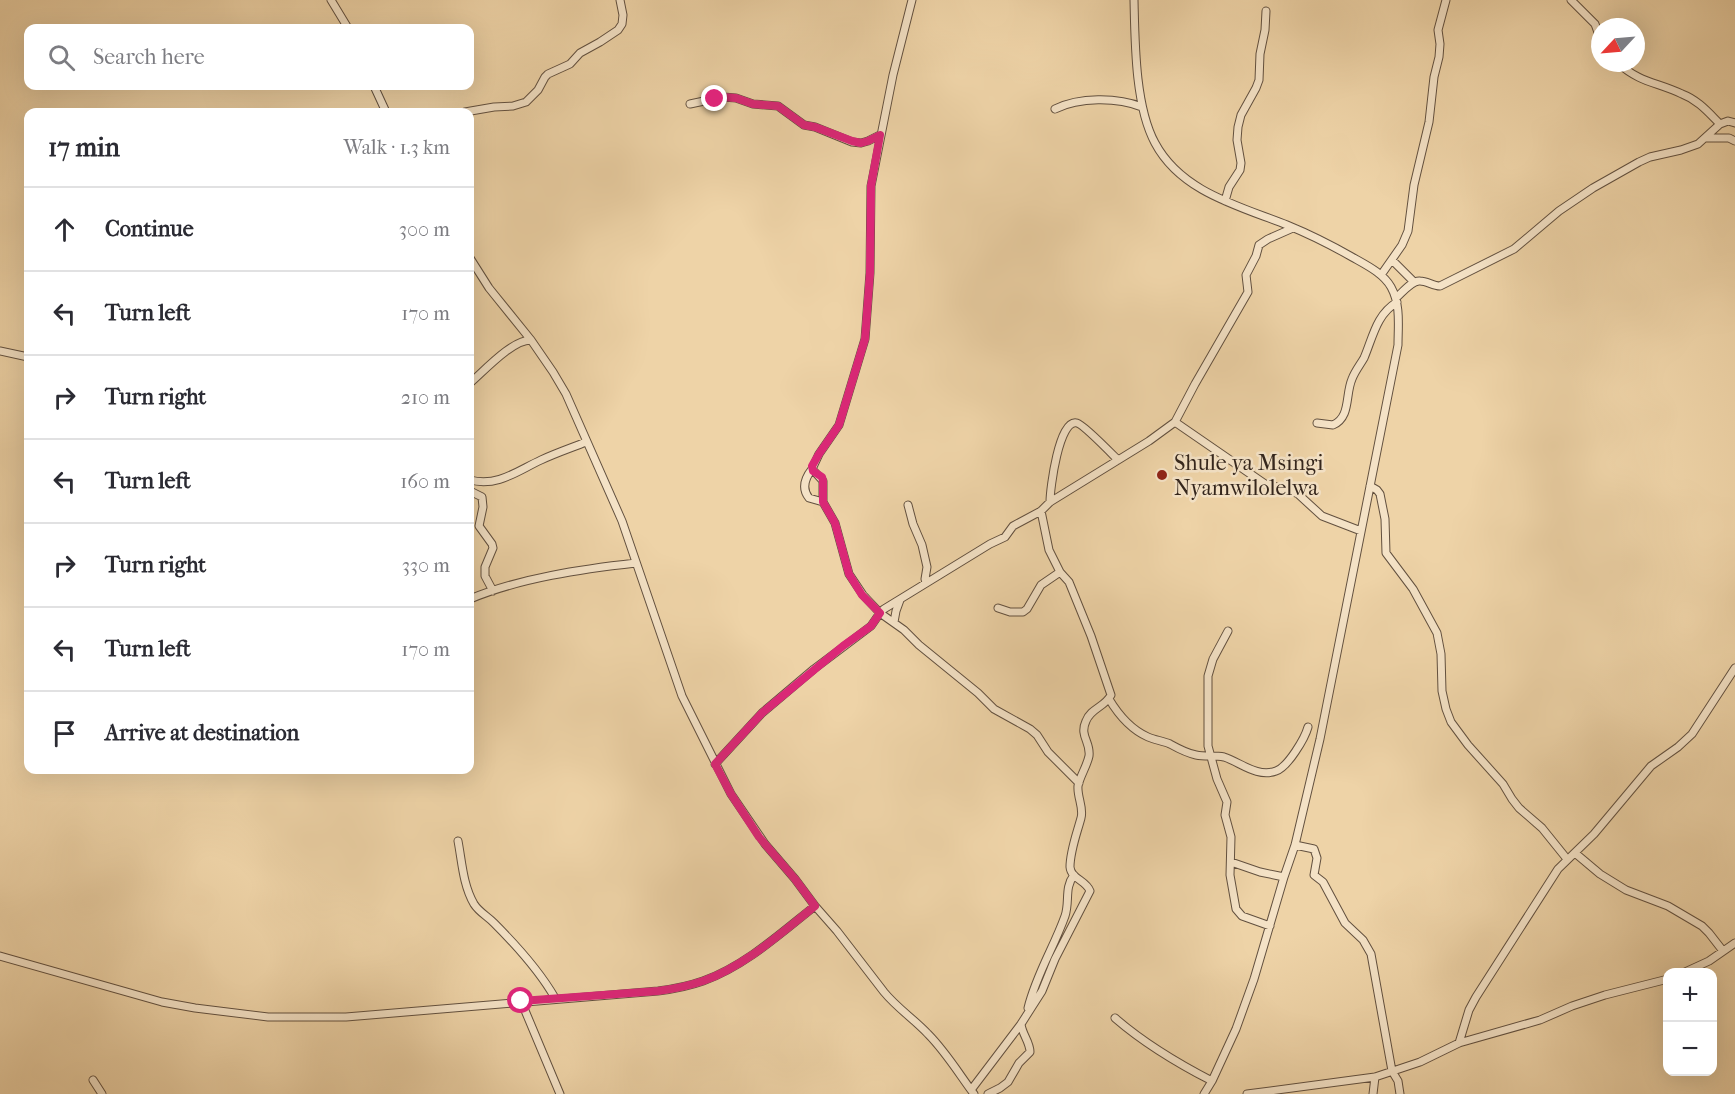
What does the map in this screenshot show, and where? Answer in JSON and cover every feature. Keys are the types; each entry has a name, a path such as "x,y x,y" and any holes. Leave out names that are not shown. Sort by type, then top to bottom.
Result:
{"street":[{"path":"331,0 346,24"},
{"path":"474,110 513,106 525,102 538,90 548,74 570,64 585,50 618,30 622,24 623,15 620,0"},
{"path":"823,502 809,498 805,489 806,479 819,454 839,425 865,339 870,273 871,186 893,75 912,0"},
{"path":"1134,0 1139,95 1155,144 1173,168 1198,188 1336,248 1381,275 1390,285 1397,300 1398,345 1320,739 1295,845 1254,979 1236,1029 1204,1094"},
{"path":"1381,275 1402,245 1407,231 1414,185 1429,122 1434,77 1439,57 1438,30 1446,0"},
{"path":"1570,0 1591,21"},
{"path":"1225,201 1229,187 1240,170 1238,127 1241,115 1259,80 1266,11"},
{"path":"1631,72 1641,79 1681,93 1695,101 1720,123"},
{"path":"376,90 384,108"},
{"path":"690,104 723,97 736,98 753,104 778,106 804,125 852,141 861,143 880,135"},
{"path":"1055,109 1078,101 1120,101 1142,107"},
{"path":"1317,423 1333,425 1342,418 1352,378 1365,355 1374,328 1385,311 1414,282 1421,281 1440,286 1467,273 1514,249 1559,211 1617,174 1650,157 1698,144 1720,123 1728,121 1735,123"},
{"path":"1704,138 1729,138 1735,141"},
{"path":"715,764 762,713 843,646 871,626 880,613 1001,539 1017,524 1161,434 1175,422 1248,292 1246,274 1259,245 1293,228"},
{"path":"1392,260 1414,282"},
{"path":"474,264 489,288 531,340 559,381 614,501 676,680 731,794 759,837 891,1001 914,1020 939,1046 972,1092 1042,991 1074,920 1089,894 1089,888 1074,875 1070,866 1082,812 1079,783 1089,753 1083,734 1085,722 1096,708 1109,699 1110,690 1069,582 1060,572 1049,550 1041,511"},
{"path":"474,380 516,344 531,340"},
{"path":"0,351 24,356"},
{"path":"1175,422 1265,484 1298,494 1322,516 1361,531"},
{"path":"1050,502 1055,464 1066,428 1072,423 1081,426 1118,460"},
{"path":"474,481 484,483 514,475 556,453 586,442"},
{"path":"812,469 823,481 823,502 835,523 849,574 862,595 880,613 914,638 919,645 994,709 1037,735 1048,752 1079,783"},
{"path":"1370,486 1380,494 1386,553 1413,589 1437,633 1441,654 1442,691 1451,722 1503,784 1512,799 1542,828 1568,859"},
{"path":"474,493 482,497 479,526 493,548 485,576 493,591"},
{"path":"908,505 922,545 927,567 926,583"},
{"path":"474,598 588,568 636,563"},
{"path":"998,608 1010,612 1023,612 1041,585 1060,572"},
{"path":"894,622 900,600"},
{"path":"1228,631 1213,659 1208,676 1208,746 1227,802 1225,815 1231,837 1230,875 1236,909 1242,916 1270,926"},
{"path":"1459,1043 1469,1010 1476,997 1544,890 1568,859 1594,834 1651,766 1692,734 1735,668"},
{"path":"1109,699 1125,719 1143,735 1188,753 1224,757 1258,771 1277,771 1299,747 1308,727"},
{"path":"458,841 467,885 475,906 519,949 555,998"},
{"path":"1295,845 1314,849 1317,858 1314,875 1324,883 1345,923 1364,940 1371,954 1392,1071 1398,1081 1400,1094"},
{"path":"1575,853 1600,874 1626,890 1668,906 1701,926 1723,951"},
{"path":"1231,862 1284,877"},
{"path":"1027,1013 1035,985 1065,915 1069,882 1074,875"},
{"path":"0,957 162,1002 195,1008 268,1017 346,1017 680,988 727,970 815,906"},
{"path":"1693,968 1735,943"},
{"path":"1247,1094 1375,1077 1420,1062 1459,1043 1530,1023 1615,992 1663,980"},
{"path":"521,1001 560,1094"},
{"path":"1114,1018 1164,1055 1212,1081"},
{"path":"988,1094 1008,1082 1019,1063 1030,1052 1021,1024"},
{"path":"1373,1094 1375,1077"},
{"path":"93,1080 102,1094"}],"place":[{"name":"Shule ya Msingi Nyamwilolelwa","path":"1162,475"}],"route":[{"path":"521,1001 680,988 727,970 815,906 786,867 759,837 715,764 762,713 789,689 871,626 880,613 862,595 849,574 835,523 823,502 822,477 813,471 812,466 839,425 865,339 870,273 871,186 880,135 861,143 804,125 772,104 753,104 736,98 715,99"}]}
